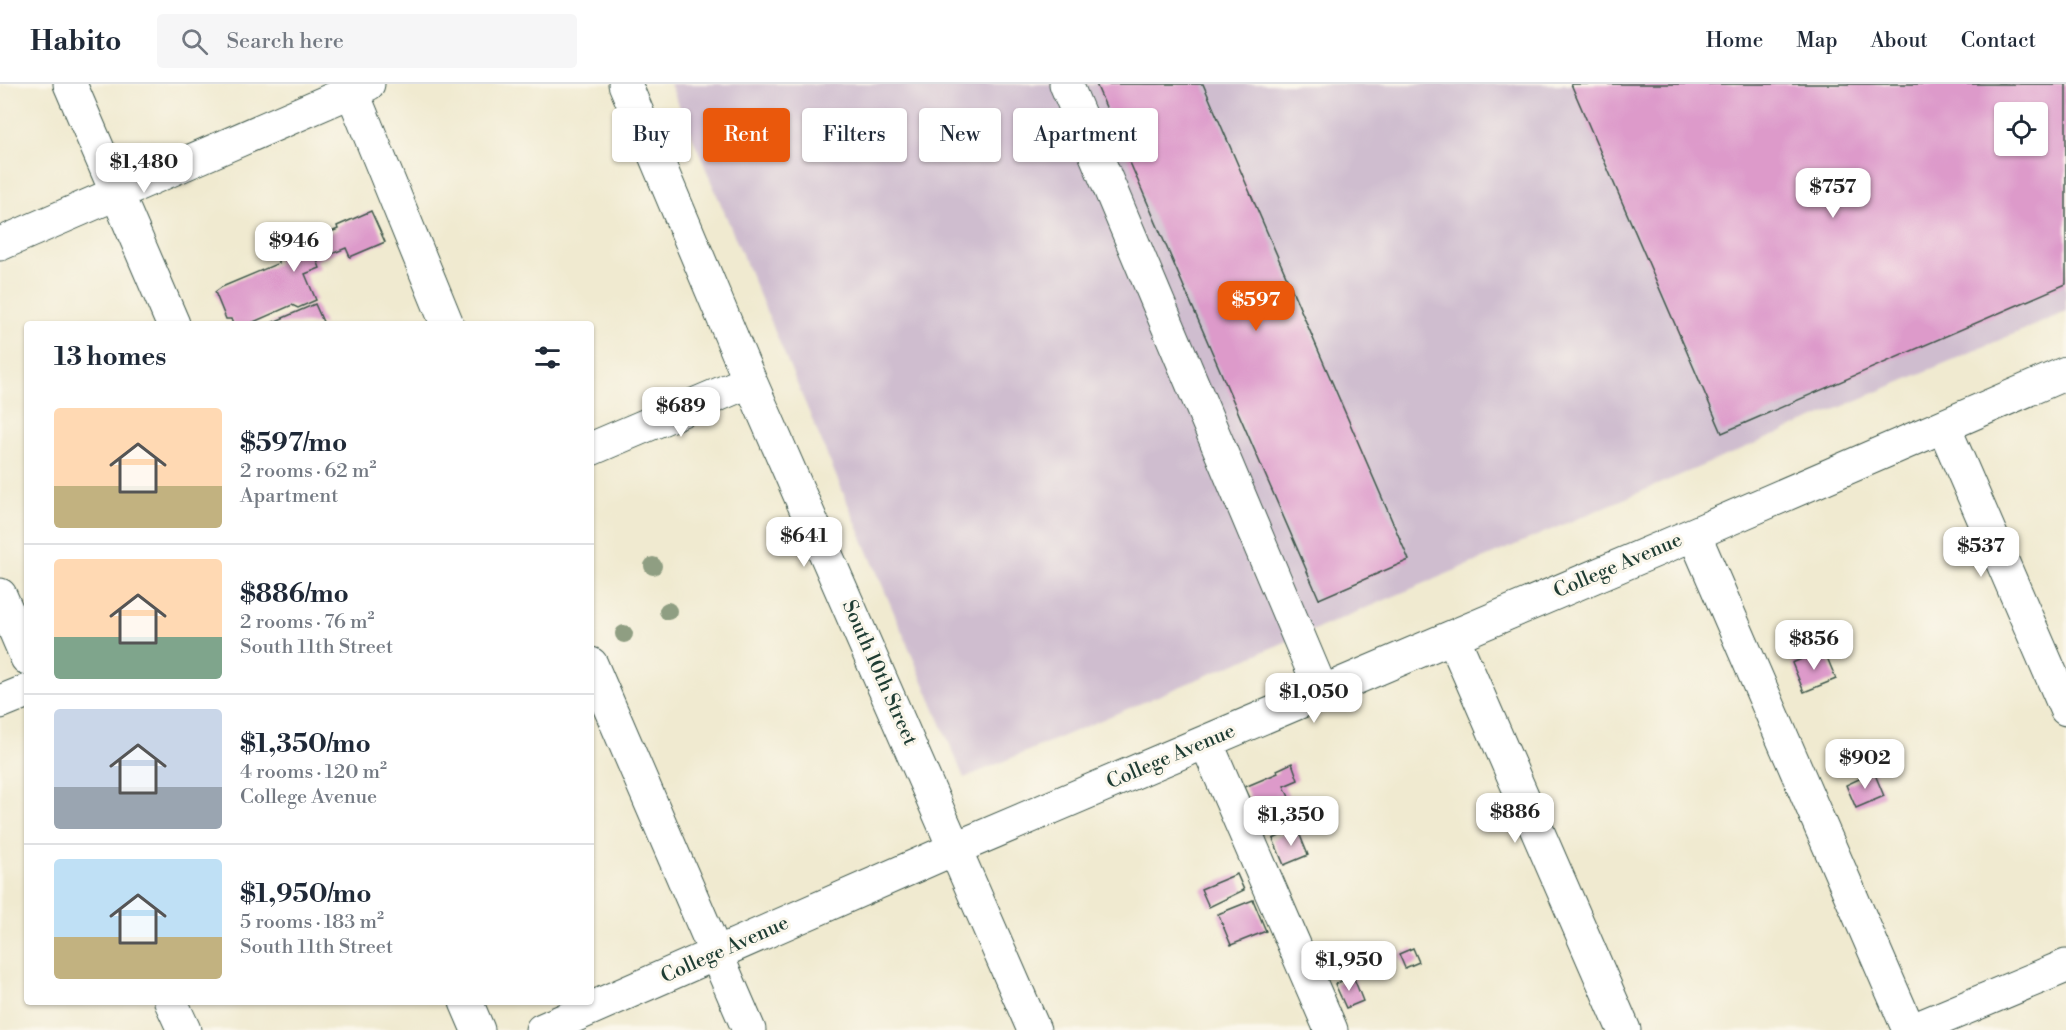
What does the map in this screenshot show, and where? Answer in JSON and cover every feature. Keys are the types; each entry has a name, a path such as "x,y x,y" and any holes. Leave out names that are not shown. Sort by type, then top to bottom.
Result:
{"street":[{"path":"70,84 172,321"},
{"name":"South 10th Street","path":"625,84 750,381 1034,1030"},
{"path":"1066,84 1322,692"},
{"path":"0,244 356,86 446,321"},
{"name":"College Avenue","path":"542,1030 956,848 2066,373"},
{"path":"594,448 750,381"},
{"path":"1944,427 2066,709"},
{"path":"1694,534 1911,1030 2066,966"},
{"path":"0,595 24,650"},
{"path":"1453,637 1624,1030"},
{"path":"594,671 749,1030"},
{"path":"0,702 24,692"},
{"path":"1206,742 1331,1030"},
{"path":"172,1005 184,1030"},
{"path":"467,1005 478,1030"}],"shaded area":[{"path":"670,84 2066,84 2066,312 964,778 703,162 790,162 790,108 703,108 703,162 691,134 691,108 680,108"}],"building":[{"path":"1096,84 1203,84 1409,560 1319,599 1130,162 1158,162 1158,108 1106,108"},
{"path":"1571,84 2066,84 2066,284 1722,433"},
{"path":"371,211 385,242 350,257 346,248 317,260 320,268 305,274 316,300 298,308 292,305 256,321 226,319 215,292 279,263 275,256 338,229 337,226"},
{"path":"315,304 323,321 276,321"},
{"path":"1824,650 1836,679 1804,692 1792,663"},
{"path":"1292,763 1298,780 1284,786 1293,806 1260,820 1245,787 1278,773 1277,770"},
{"path":"1874,772 1884,796 1856,808 1846,785"},
{"path":"1297,828 1308,855 1284,865 1273,839"},
{"path":"1237,874 1244,890 1209,907 1201,889"},
{"path":"1253,900 1266,931 1231,945 1218,914"},
{"path":"1413,948 1419,962 1405,968 1399,954"},
{"path":"1353,976 1363,1001 1346,1008 1335,984"}]}
